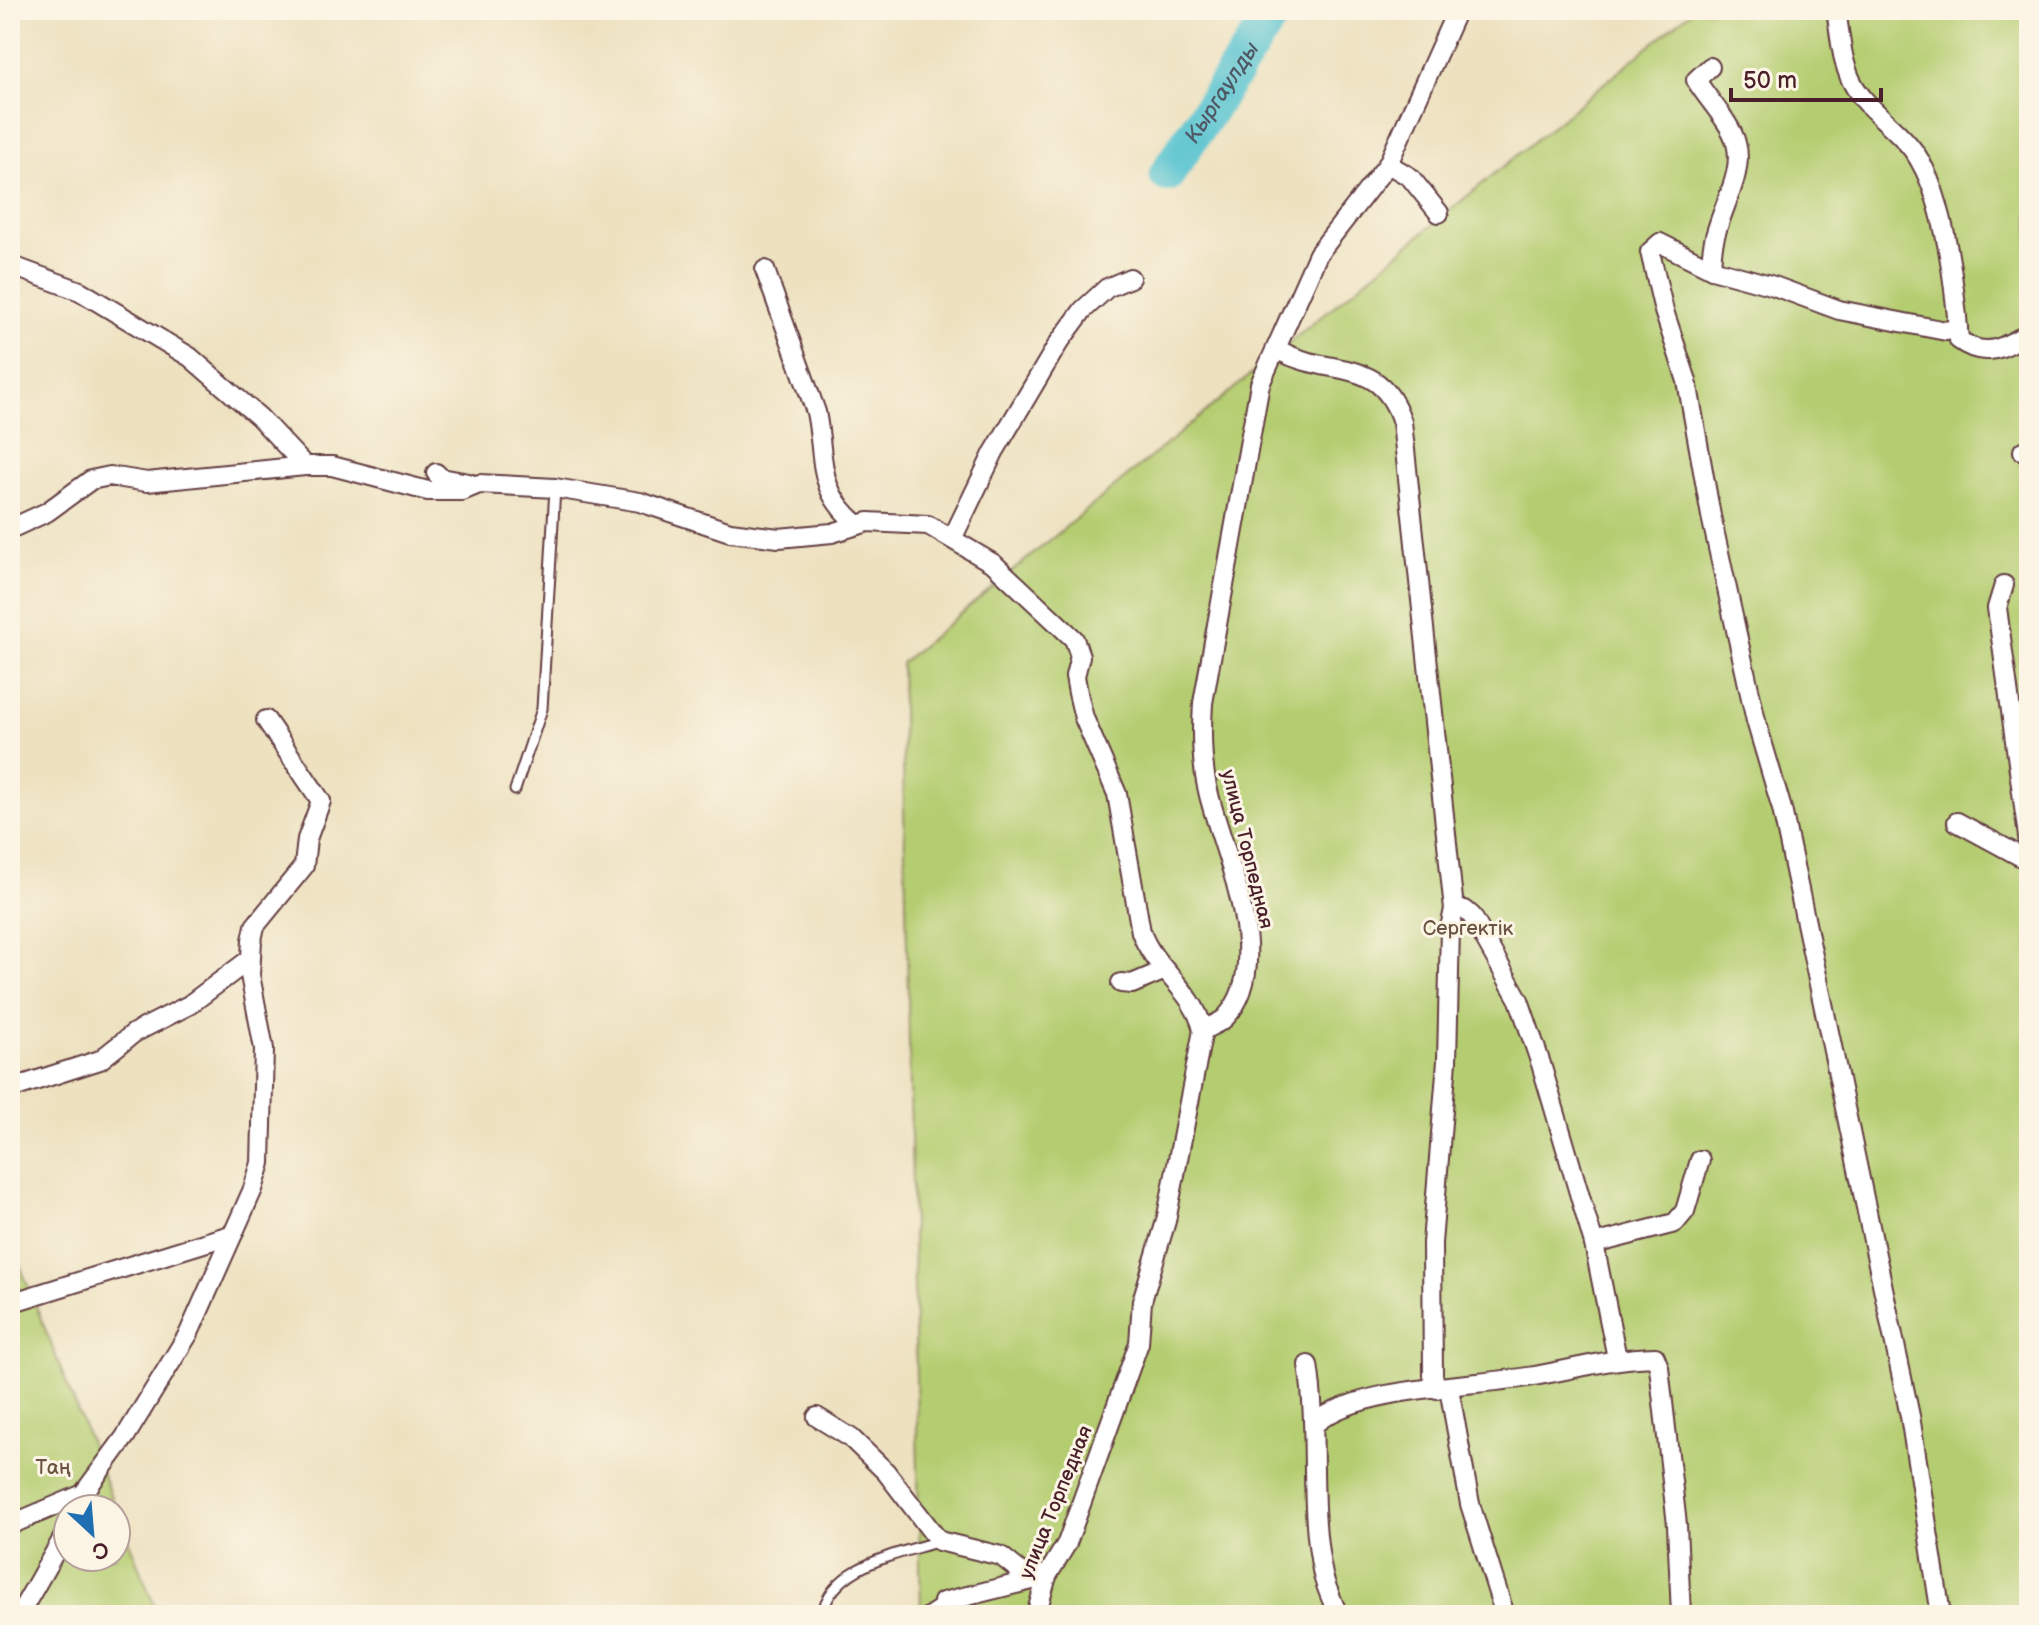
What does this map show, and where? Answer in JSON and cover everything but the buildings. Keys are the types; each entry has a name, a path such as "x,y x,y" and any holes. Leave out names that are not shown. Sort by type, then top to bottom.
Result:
{"street":[{"name":"улица Торпедная","path":"1036,1615 1047,1576 1067,1543 1139,1343 1142,1301 1166,1221 1203,1030 1225,1018 1247,969 1249,941 1244,915 1209,794 1201,733 1203,703 1248,435 1260,384 1278,350 1301,285 1318,254 1388,164 1457,10"},
{"path":"1836,10 1852,82 1868,104 1904,137 1937,198 1958,312 1959,340 1971,349 1994,352 2029,333"},
{"path":"1710,67 1696,80 1712,108 1728,124 1736,143 1740,168 1722,209 1711,254 1712,269"},
{"path":"1388,164 1410,177 1439,213"},
{"path":"1941,1615 1910,1416 1782,809 1756,721 1714,530 1687,381 1651,267 1650,252 1660,243 1712,269 1774,286 1874,320 1946,331 1958,328"},
{"path":"10,265 80,291 177,348 259,417 305,466"},
{"path":"765,270 816,412 821,435 819,461 828,491 858,525"},
{"path":"953,537 994,452 1058,344 1083,310 1107,288 1130,278"},
{"path":"1278,350 1299,361 1352,372 1381,383 1393,395 1398,409 1406,458 1454,909 1450,928 1452,951 1445,1087 1432,1243 1433,1376 1443,1388 1470,1504 1505,1615"},
{"path":"10,529 47,512 91,480 110,476 147,482 332,466 428,491 462,491 479,484"},
{"path":"436,473 441,478 479,484 555,488 640,502 730,532 808,537 868,522 928,525 994,564 1074,639 1080,656 1075,676 1078,693 1084,718 1117,794 1141,932 1149,953 1193,1001 1203,1030"},
{"path":"2004,585 1997,608 2029,844"},
{"path":"86,1493 125,1437 189,1333 261,1163 264,1049 250,959 255,926 304,866 307,839 321,801 266,720"},
{"path":"1957,822 2029,861"},
{"path":"1454,909 1465,910 1472,916 1519,1000 1594,1244 1617,1358"},
{"path":"10,1089 100,1060 134,1033 189,1005 250,959"},
{"path":"1127,987 1165,970"},
{"path":"1594,1244 1675,1223 1685,1211 1700,1160"},
{"path":"10,1303 233,1234"},
{"path":"1316,1423 1328,1412 1385,1395 1555,1373 1617,1358 1655,1357 1659,1367 1677,1525 1681,1615"},
{"path":"1308,1365 1316,1423 1320,1558 1323,1578 1338,1615"},
{"path":"817,1417 851,1438 886,1472 939,1541 1001,1556 1021,1572 1047,1576"},
{"path":"10,1525 52,1511"},
{"path":"19,1615 52,1557"},
{"path":"943,1602 1047,1576"}],"lane":[{"path":"515,790 542,709 555,488"},
{"path":"822,1615 835,1583 868,1566 939,1541"},
{"path":"923,1615 943,1602"}],"green space":[{"name":"Сергектік","path":"1693,10 2029,10 2029,1615 921,1615 901,663"},
{"name":"Таң","path":"10,1240 110,1493 52,1493 52,1573 132,1573 132,1549 158,1615 10,1615"}],"waterway":[{"name":"Кыргаулды","path":"1167,174 1275,10"}]}
